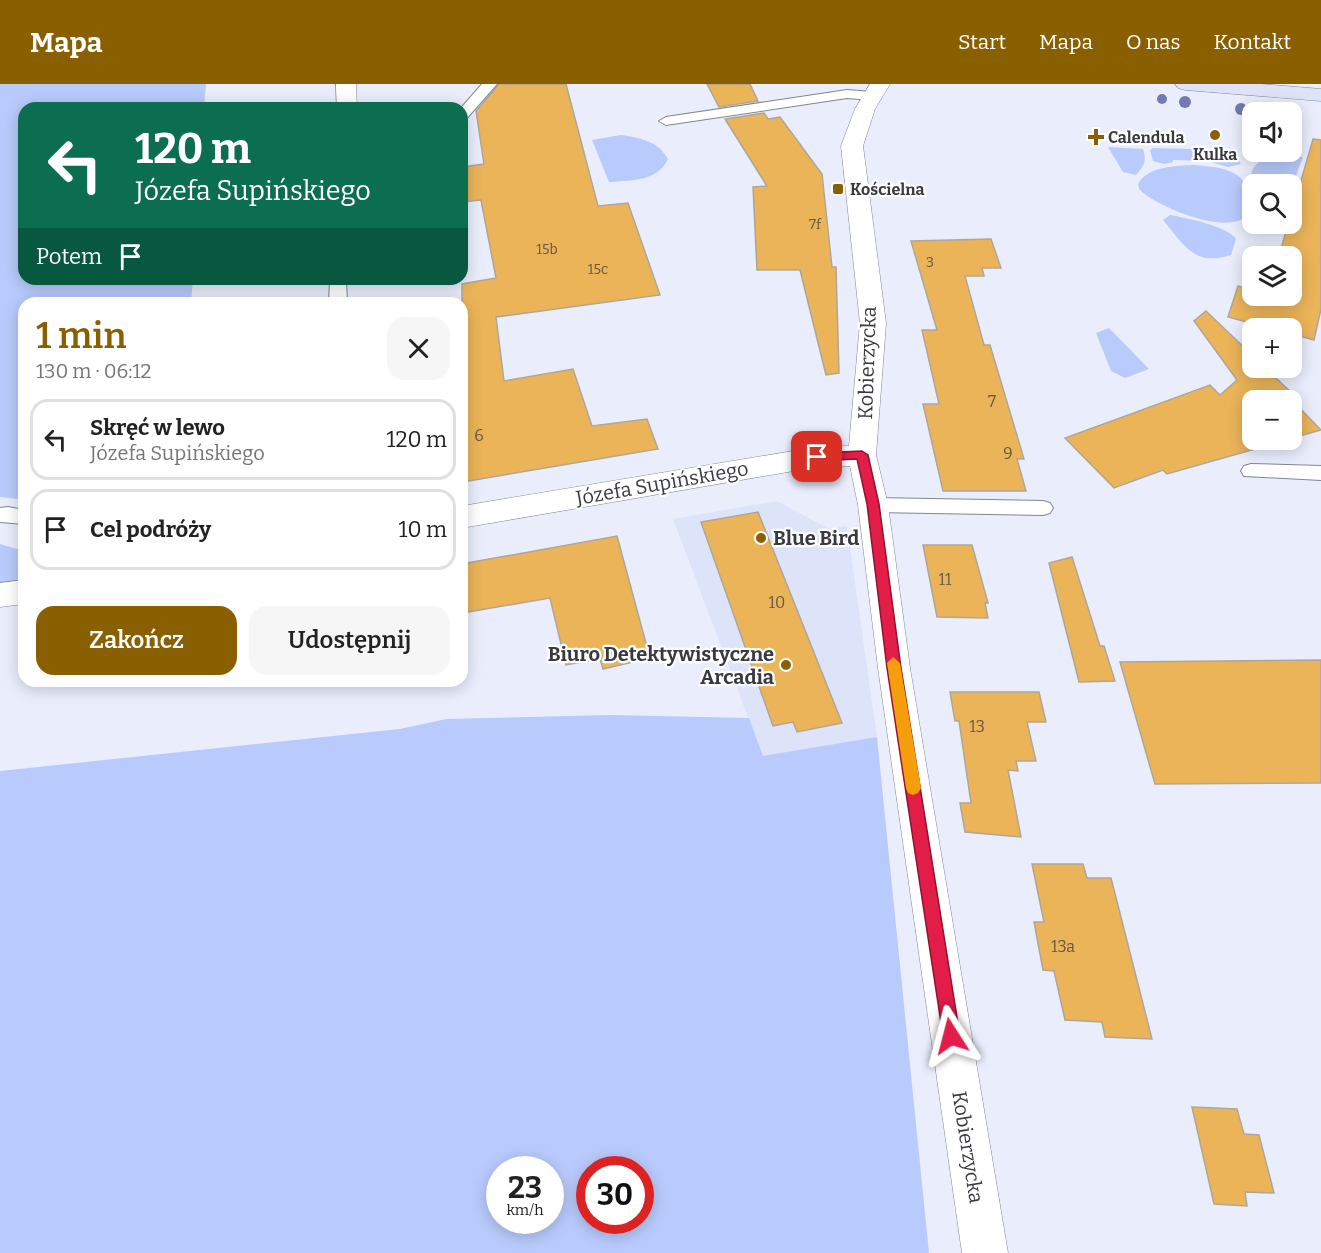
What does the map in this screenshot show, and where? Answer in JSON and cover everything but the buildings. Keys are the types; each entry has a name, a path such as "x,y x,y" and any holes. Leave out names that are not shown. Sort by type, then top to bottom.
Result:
{"street":[{"path":"346,84 347,102"},
{"path":"1185,84 1321,95"},
{"name":"Kobierzycka","path":"876,90 852,146 873,323 862,455 873,504 894,668 985,1253"},
{"name":"Józefa Supińskiego","path":"468,516 817,457 862,455"},
{"path":"0,595 18,593"}],"lane":[{"path":"468,108 490,84"},
{"path":"666,120 876,90"},
{"path":"1251,471 1321,472"},
{"path":"873,504 1043,508"},
{"path":"0,515 18,516"}],"shaded area":[{"path":"0,84 206,84 204,102 18,102 18,285 192,285 192,297 18,297 18,499 0,497"},
{"path":"621,135 654,144 668,159 663,167 651,176 609,182 592,140"},
{"path":"1108,147 1143,149 1145,160 1143,166 1136,175 1123,172"},
{"path":"1153,148 1232,150 1241,164 1228,167 1207,161 1173,160 1173,162 1164,164 1153,161 1150,150"},
{"path":"1301,162 1297,174 1251,174 1258,163"},
{"path":"1194,165 1224,169 1238,175 1242,179 1242,218 1224,223 1208,221 1175,210 1147,196 1139,189 1138,184 1148,174 1171,167"},
{"path":"1170,215 1206,223 1231,234 1236,239 1231,255 1208,258 1191,251 1163,220"},
{"path":"1109,328 1149,369 1125,378 1111,371 1096,333"},
{"path":"777,501 829,529 847,526 877,737 763,757 673,519"},
{"path":"0,544 18,549 18,580 0,584"},
{"path":"611,715 749,718 763,756 877,737 929,1253 0,1253 0,771 400,729 446,719"}],"slow traffic":[{"path":"893,663 913,788"}],"place":[{"name":"Kulka","path":"1215,135"},
{"name":"Calendula","path":"1096,137"},
{"name":"Kościelna","path":"838,189"},
{"name":"Blue Bird","path":"761,538"},
{"name":"Biuro Detektywistyczne Arcadia","path":"786,665"}],"route":[{"path":"817,457 862,455 873,504 894,668 951,1036"}]}
